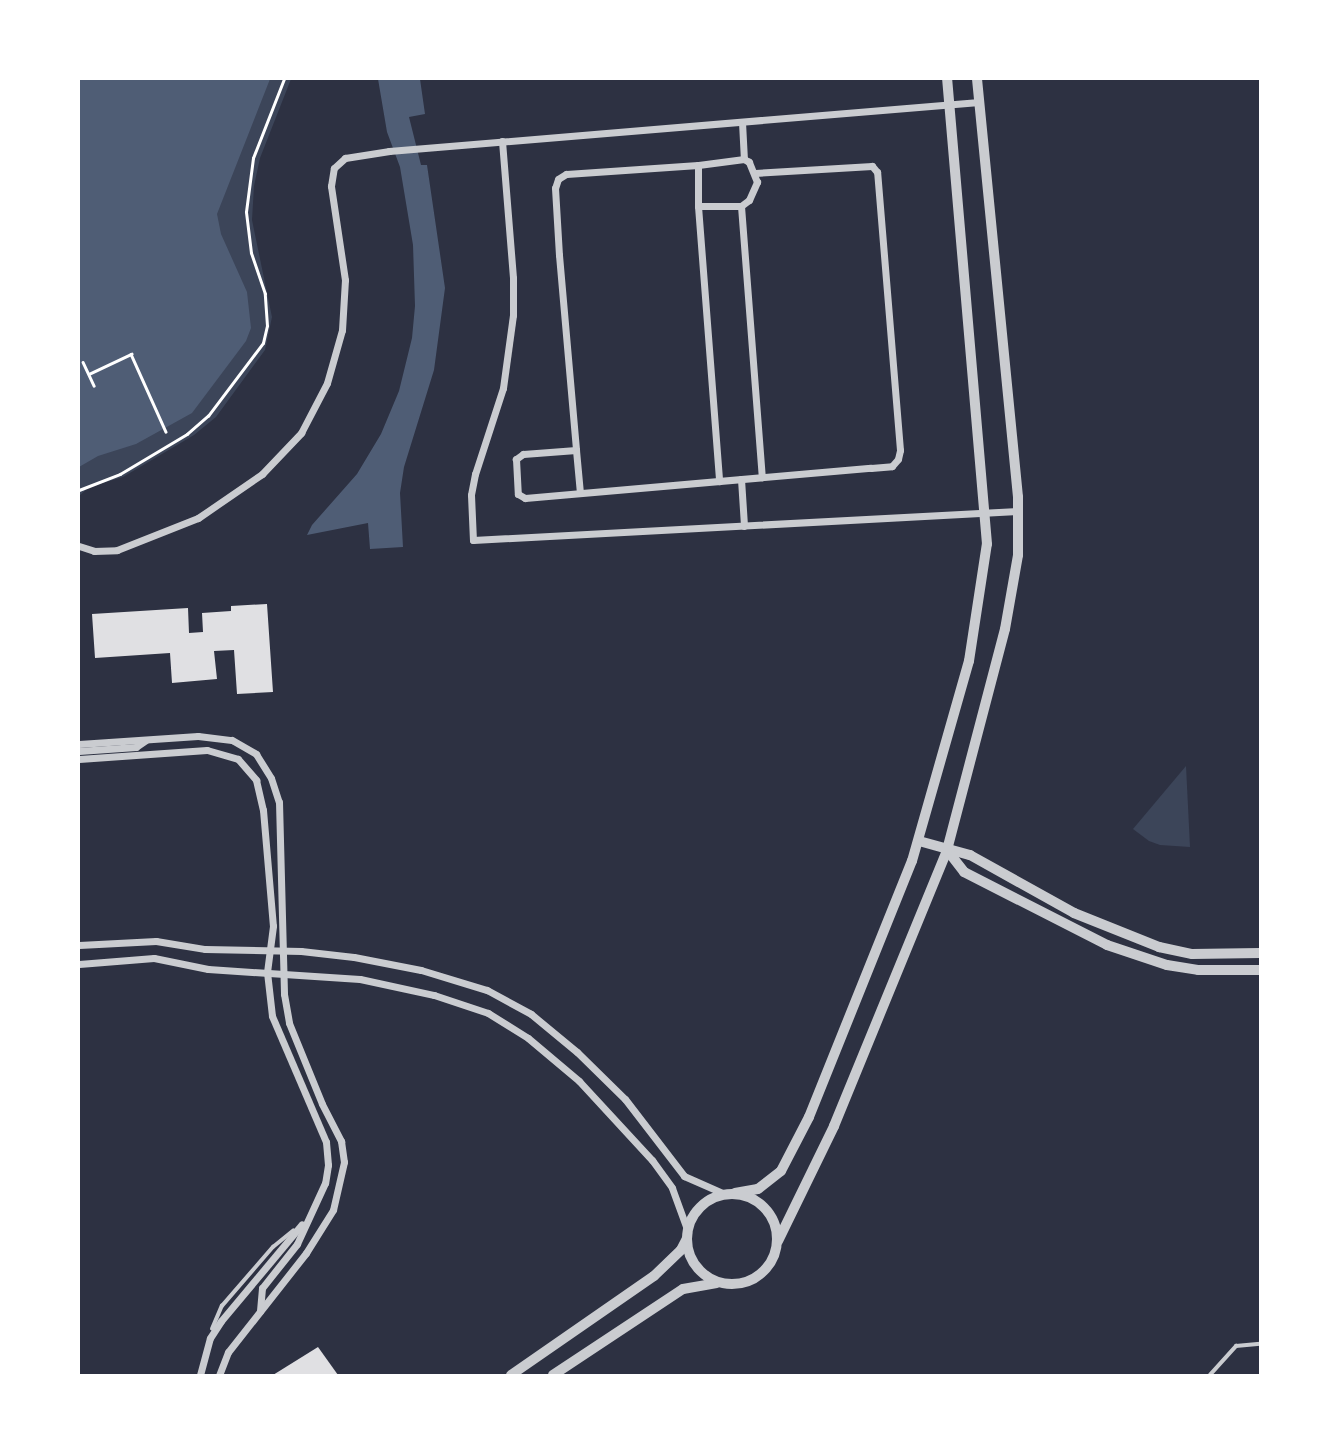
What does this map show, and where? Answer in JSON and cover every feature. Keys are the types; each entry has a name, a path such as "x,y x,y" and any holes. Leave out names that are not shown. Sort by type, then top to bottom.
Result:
{"street":[{"path":"511,1375 654,1276 681,1250 692,1218 703,1205 730,1194 758,1189 780,1171 809,1117 881,945 919,841 969,661 986,566 986,513 947,79"},
{"path":"553,1375 682,1289 703,1283 741,1283 757,1276 769,1264 834,1126 947,850 1005,629 1018,555 1018,511 977,79"},
{"path":"79,546 94,551 117,550 198,518 262,474 301,432 327,383 344,313 344,261 331,186 334,168 351,155 979,103"},
{"path":"698,206 741,206 755,191 755,173 744,159 742,121"},
{"path":"502,141 513,278 513,315 503,388 475,474 471,495 472,540 1018,511"},
{"path":"580,493 559,255 555,188 558,178 566,174 698,165 744,159"},
{"path":"698,165 698,206 719,481"},
{"path":"576,450 523,454 516,459 518,494 525,498 892,466 898,459 900,450 877,172 872,166 755,173"},
{"path":"741,206 762,477"},
{"path":"741,479 744,526"},
{"path":"79,744 214,736 232,740 256,754 271,778 278,802 284,973 289,1023 322,1104 341,1141 344,1162 341,1186 333,1210 306,1253 228,1352 219,1375"},
{"path":"79,751 136,747 146,739"},
{"path":"79,759 207,750 238,759 256,780 263,810 273,926 267,972 272,1016 326,1142 328,1164 325,1182 298,1244 262,1288 259,1312"},
{"path":"919,841 970,855 1074,913 1159,947 1192,954 1260,953"},
{"path":"947,850 964,872 1107,945 1167,965 1198,970 1260,970"},
{"path":"79,945 156,941 205,949 301,951 354,957 421,970 487,990 531,1014 577,1052 625,1099 684,1176 730,1194 753,1198 766,1209 775,1223 778,1241"},
{"path":"79,964 154,958 208,969 360,979 435,995 488,1013 518,1031 579,1081 652,1160 673,1188 691,1257 713,1280 724,1283"},
{"path":"325,1182 341,1186"},
{"path":"201,1375 211,1338 308,1218"}],"lane":[{"path":"1210,1375 1236,1346 1260,1344"}],"path":[{"path":"79,490 120,474 187,434 208,416 263,343 267,326 265,295 251,253 247,201 253,158 284,79"},
{"path":"89,374 131,354 166,432"},
{"path":"83,362 94,386"}],"shaded area":[{"path":"79,79 291,79 260,158 254,186 252,220 272,317 265,350 216,417 194,435 123,477 89,487 79,496"},
{"path":"79,79 270,79 217,214 221,234 247,292 251,328 246,341 192,413 136,444 98,456 79,467"},
{"path":"378,79 420,79 425,114 409,117 421,165 427,165 445,288 434,370 404,467 400,493 403,547 370,549 368,523 307,535 312,525 357,474 381,434 399,391 412,338 415,306 413,245 400,167 387,132"},
{"path":"1186,766 1190,847 1160,845 1149,841 1133,829"}],"building":[{"path":"267,604 273,692 237,694 234,650 214,651 217,679 172,683 170,653 95,658 92,614 188,608 189,633 203,632 202,613 231,611 231,606"},
{"path":"318,1347 338,1375 273,1375"}]}
